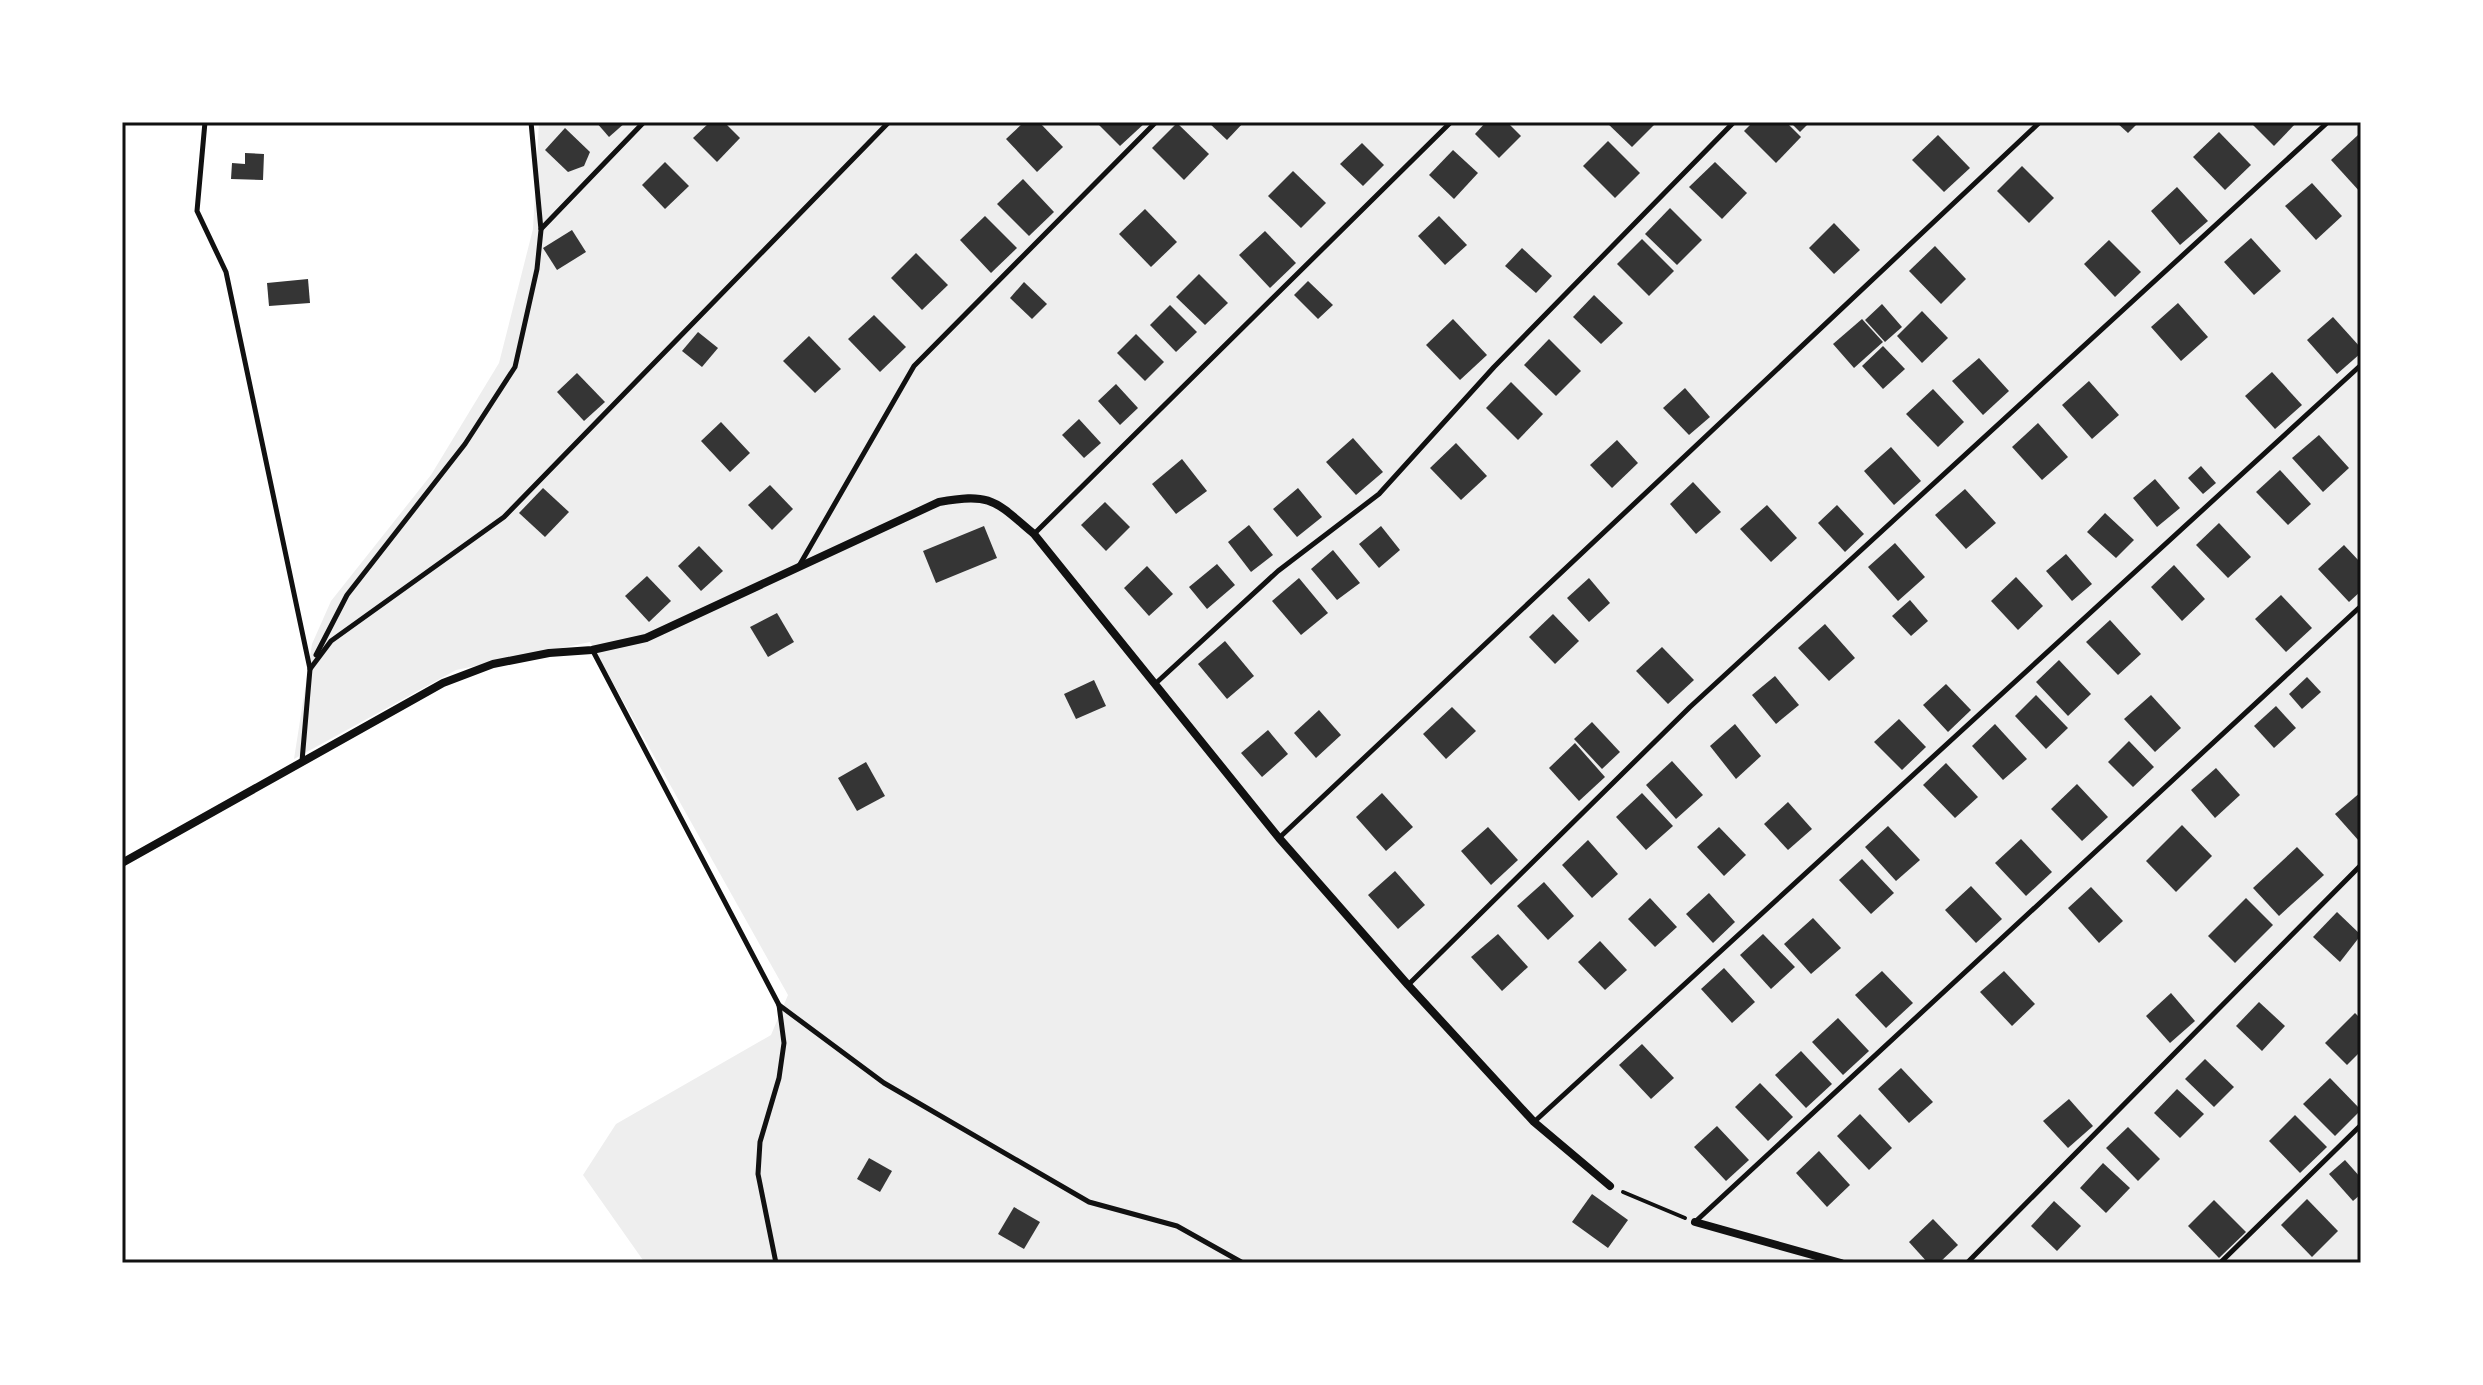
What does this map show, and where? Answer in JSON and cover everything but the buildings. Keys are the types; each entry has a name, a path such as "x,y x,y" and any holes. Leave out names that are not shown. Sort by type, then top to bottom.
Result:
{"street":[{"path":"122,863 443,683 493,664 549,653 592,650 646,638 939,502 973,495 997,503 1034,534 1279,838 1408,985 1534,1122 1610,1186"},
{"path":"1695,1222 1841,1263"}],"lane":[{"path":"205,122 197,211 226,272 310,669 302,764"},
{"path":"310,669 347,595 465,444 515,367 537,269 541,230 531,122"},
{"path":"541,230 644,122"},
{"path":"310,669 331,641 504,517 889,122"},
{"path":"799,567 914,366 1156,122"},
{"path":"1034,534 1451,122"},
{"path":"1154,685 1278,571 1379,494 1494,367 1734,122"},
{"path":"1279,838 2040,122"},
{"path":"1408,985 1690,707 2328,122"},
{"path":"1534,1122 2361,365"},
{"path":"1695,1222 2361,606"},
{"path":"592,650 779,1005 784,1043 779,1078 760,1142 758,1174 776,1263"},
{"path":"1967,1263 2361,865"},
{"path":"779,1005 884,1083 1089,1202 1177,1226 1243,1263"},
{"path":"2220,1263 2361,1125"}],"path":[{"path":"1610,1186 1695,1222"}],"shaded area":[{"path":"539,122 2361,122 2361,1263 645,1263 583,1175 616,1124 771,1035 788,995 590,642 456,670 294,759 312,644 331,601 431,475 499,363 533,229"}]}
